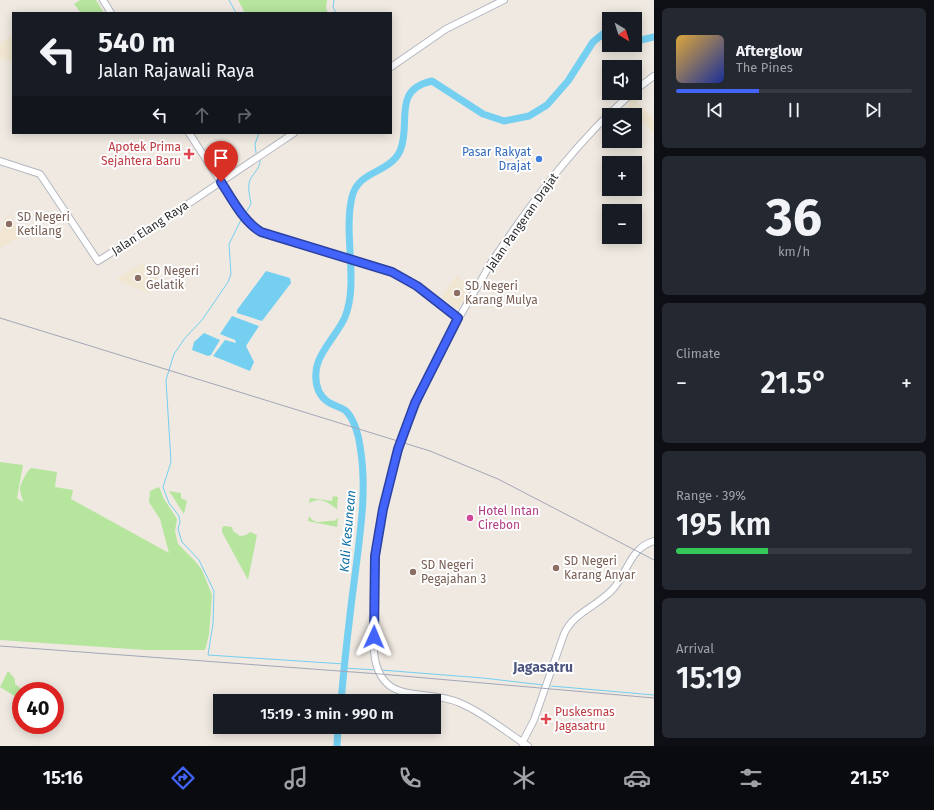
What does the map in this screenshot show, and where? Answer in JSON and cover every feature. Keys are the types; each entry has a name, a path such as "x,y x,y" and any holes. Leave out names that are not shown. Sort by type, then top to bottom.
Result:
{"street":[{"path":"103,0 110,12"},
{"path":"392,67 446,29 504,0"},
{"path":"642,85 654,76"},
{"name":"Jalan Pangeran Drajat","path":"525,744 460,703 440,698 406,694 391,688 378,670 374,652 375,556 383,509 406,425 418,397 458,318 496,254 542,191 596,125 624,100"},
{"path":"190,134 241,213 261,232 365,262 392,272 417,286 458,318"},
{"name":"Jalan Elang Raya","path":"0,160 40,174 98,261 293,134"},
{"path":"525,744 564,634 570,623 614,588 639,547 654,541"}],"shaded area":[{"path":"12,36 12,63 0,59 0,43"},
{"path":"630,100 635,100 654,119 654,133 642,121 642,108 628,108 628,102"},
{"name":"SD Negeri Ketilang","path":"7,214 22,236 0,248 0,234"},
{"name":"SD Negeri Gelatik","path":"142,263 149,272 158,276 150,293 116,280"},
{"name":"SD Negeri Karang Mulya","path":"457,275 471,289 460,308 456,308 442,297"}],"green space":[{"path":"80,0 96,0 103,12 80,12 74,4"},
{"path":"238,0 327,0 326,8 328,12 244,12"},
{"path":"0,462 23,465 17,498 23,502 20,487 22,481 31,468 57,472 55,487 73,490 71,499 169,553 160,519 149,502 150,491 159,487 164,499 177,519 175,531 178,544 202,570 212,595 209,635 205,650 146,650 0,640"},
{"path":"169,491 181,493 181,498 187,501 184,514"},
{"path":"333,496 338,497 337,509 339,511 330,504 321,500 316,500 309,503 310,498 332,501"},
{"path":"309,516 317,522 334,521 338,518 337,527 308,521"},
{"path":"224,526 232,527 233,531 240,536 246,535 250,532 257,535 248,580 222,532 222,528"},
{"path":"8,671 15,679 15,682 12,682 12,694 0,687"}],"water":[{"path":"266,271 290,278 291,283 262,321 237,313 237,310"},
{"path":"232,316 259,326 246,346 254,362 250,371 213,356 225,340 236,343 235,340 220,334"},
{"path":"204,333 220,340 211,355 208,356 192,350 194,342"}],"waterway":[{"path":"229,0 235,12"},
{"path":"334,0 333,7 336,12"},
{"name":"Kali Kesunean","path":"342,694 361,522 363,492 362,461 359,437 349,414 328,402 322,396 318,389 316,372 320,358 342,323 349,304 351,289 349,227 352,197 355,188 367,177 389,164 400,151 403,140 407,100 411,92 419,85 432,81 483,114 504,121 529,116 547,105 568,81 593,42 602,35"},
{"name":"Kali Kesunean","path":"642,40 654,37"},
{"path":"256,153 255,144 259,134"},
{"path":"245,214 251,204 249,183 251,177 259,166 260,160"},
{"path":"242,218 229,244 231,274 228,282 202,320 185,338 174,354 166,380 171,462 163,487 169,503 179,516 180,522 178,529 182,542 199,560 214,591 213,624 208,655 344,664"},
{"path":"344,668 376,670"},
{"path":"381,670 483,678 543,685"},
{"path":"551,686 654,695"},
{"name":"Kali Kesunean","path":"337,746 338,734"}],"railway":[{"path":"0,318 430,451 498,479 654,560"},
{"path":"0,646 380,674 654,698"}],"place":[{"name":"Apotek Prima Sejahtera Baru","path":"189,154"},
{"name":"Pasar Rakyat Drajat","path":"539,159"},
{"name":"SD Negeri Ketilang","path":"9,224"},
{"name":"SD Negeri Gelatik","path":"138,278"},
{"name":"SD Negeri Karang Mulya","path":"457,293"},
{"name":"Hotel Intan Cirebon","path":"470,518"},
{"name":"SD Negeri Karang Anyar","path":"556,568"},
{"name":"SD Negeri Pegajahan 3","path":"413,572"},
{"name":"Puskesmas Jagasatru","path":"546,719"}],"district":[{"name":"Jagasatru","path":"543,667"}],"route":[{"path":"221,182 240,211 257,230 273,237 381,267 417,286 458,318 415,403 398,449 383,509 375,556 376,591 374,637"}]}
